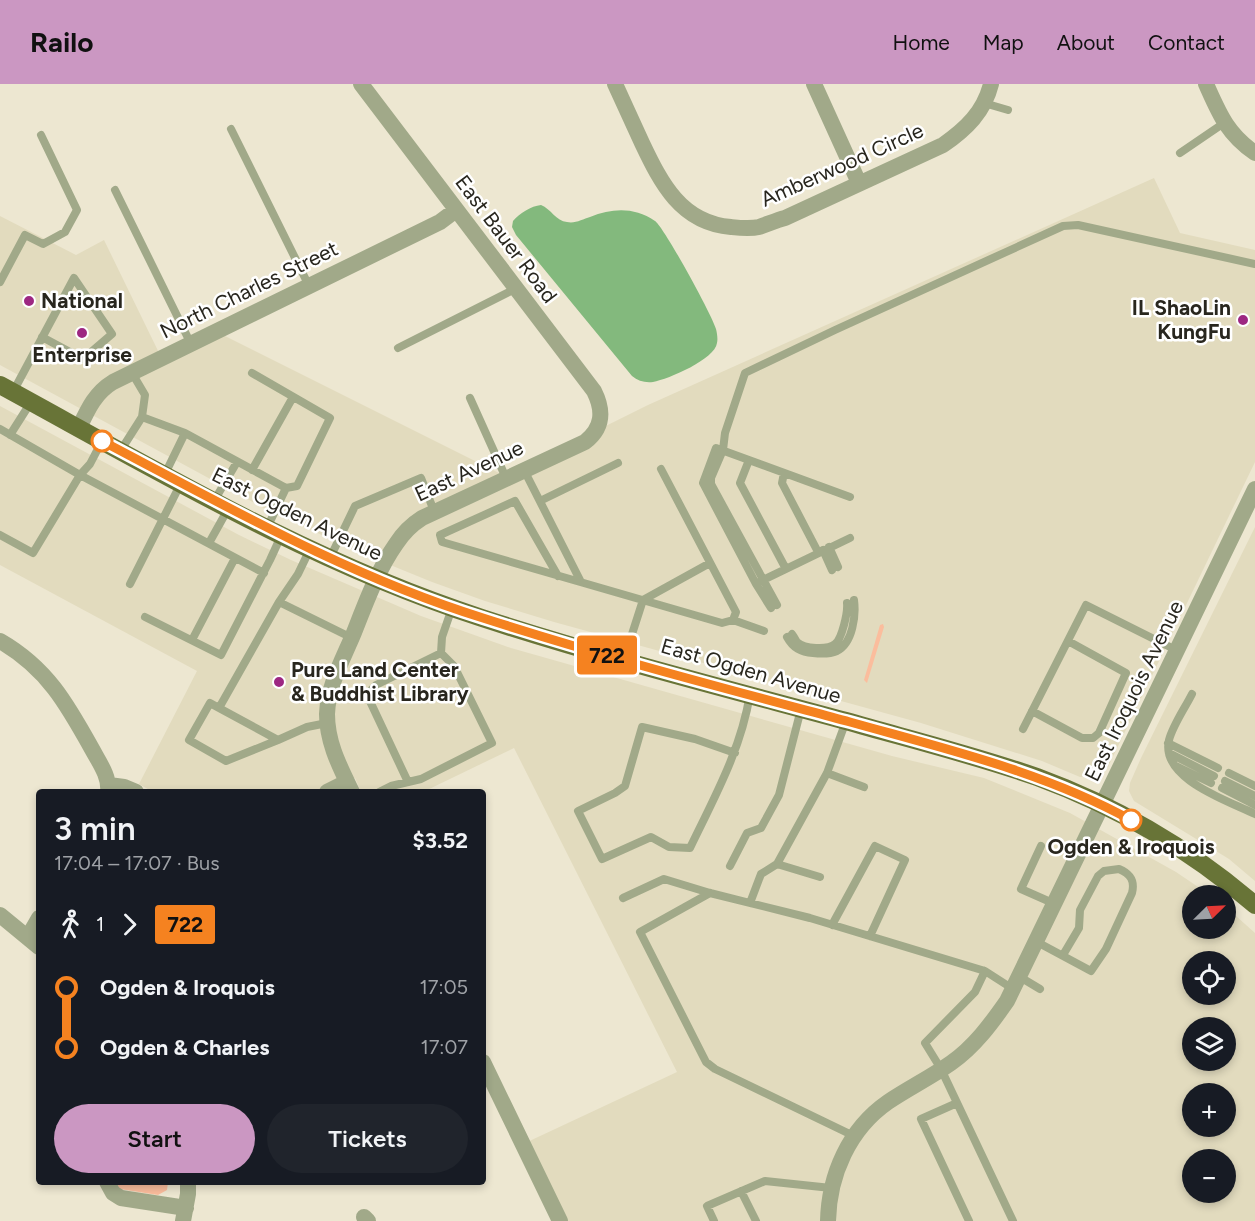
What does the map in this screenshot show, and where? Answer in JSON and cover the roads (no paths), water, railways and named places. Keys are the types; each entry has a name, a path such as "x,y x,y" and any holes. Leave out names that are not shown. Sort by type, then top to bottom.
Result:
{"main road":[{"name":"East Ogden Avenue","path":"7,388 274,532 330,558 452,608 531,633 846,721 1039,778 1142,826 1220,876 1255,905"}],"street":[{"name":"East Bauer Road","path":"361,84 594,391 600,403 599,426"},
{"name":"Amberwood Circle","path":"615,84 660,180 672,196 688,211 704,220 724,226 746,228 759,227 785,218 943,145 976,117 991,84"},
{"path":"814,84 859,183"},
{"path":"1206,84 1224,123 1233,135 1255,153"},
{"name":"North Charles Street","path":"79,428 99,392 132,373 440,222 456,210"},
{"name":"East Avenue","path":"350,787 331,745 327,723 328,700 333,682 377,578 394,546 412,525 434,511 585,442 594,435 599,426"},
{"name":"East Iroquois Avenue","path":"828,1221 831,1188 845,1151 854,1136 870,1117 887,1103 941,1070 973,1044 992,1024 1017,983 1255,489"},
{"path":"0,641 28,659 55,687 102,768 109,789 124,787 129,789"},
{"path":"0,915 33,942"},
{"path":"486,1068 560,1221"},
{"path":"108,1185 113,1193 121,1198 184,1214 188,1185"}],"lane":[{"path":"984,103 1008,110"},
{"path":"1180,153 1224,123"},
{"path":"231,129 309,286"},
{"path":"0,282 25,235 43,244 65,232 77,210 41,135"},
{"path":"115,190 191,344"},
{"path":"774,607 759,582 711,484 719,449 745,374 835,330 1064,226 1078,225 1255,264"},
{"path":"7,388 42,337 74,278 112,334 83,359 42,337"},
{"path":"398,348 515,289"},
{"path":"121,450 142,417 145,395 132,373"},
{"path":"142,417 185,432 286,488 297,486 330,418 252,373"},
{"path":"252,470 293,397"},
{"path":"470,398 506,478"},
{"path":"10,435 32,402"},
{"path":"0,429 80,475 264,573"},
{"path":"165,474 185,432"},
{"path":"0,535 33,553 80,475 90,464 102,441"},
{"path":"719,449 850,497"},
{"path":"749,460 740,483 786,569"},
{"path":"209,543 237,462"},
{"path":"540,501 618,464"},
{"path":"661,469 736,612 733,620"},
{"path":"524,470 580,582"},
{"path":"784,473 782,483 835,568"},
{"path":"330,558 355,506 421,478 434,511"},
{"path":"130,584 181,483"},
{"path":"145,616 220,655 264,573 286,488"},
{"path":"558,576 515,501 440,535 442,542 558,576 722,623 733,620 764,631"},
{"path":"759,582 850,538"},
{"path":"219,708 298,574 310,549"},
{"path":"192,640 235,558"},
{"path":"624,659 643,600 710,563"},
{"path":"790,635 792,646 800,651 824,654 835,652 842,648 851,631 855,612 850,602"},
{"path":"279,603 352,638"},
{"path":"1023,729 1086,605 1178,651"},
{"path":"385,789 421,779 492,743 454,666 441,653 442,638 452,608"},
{"path":"1032,711 1082,738 1093,738 1099,733 1126,673 1068,641"},
{"path":"408,782 368,697 375,685 441,653"},
{"path":"735,753 694,739 642,727 625,786 578,811 602,859 651,837 669,847 690,848 735,753 746,722 750,694"},
{"path":"1192,694 1168,743 1173,764 1192,784 1255,814"},
{"path":"278,740 210,703 189,740 226,761 278,740 307,727 327,723"},
{"path":"730,866 747,834 761,828 779,795 801,709"},
{"path":"750,903 761,874 777,864 827,773 846,721"},
{"path":"1168,743 1214,775"},
{"path":"1169,753 1214,775"},
{"path":"1173,764 1214,775"},
{"path":"827,773 864,787"},
{"path":"1225,781 1255,786"},
{"path":"1225,781 1255,796"},
{"path":"1225,781 1255,805"},
{"path":"832,925 874,846 905,860 870,936"},
{"path":"1041,846 1021,889 1055,905"},
{"path":"777,864 820,877"},
{"path":"1037,942 1091,971 1106,949 1132,893 1134,885 1130,875 1119,868 1104,871 1098,876 1080,910 1079,928 1064,956"},
{"path":"624,898 664,879 870,936 1040,989"},
{"path":"710,893 640,932 706,1062 715,1069 854,1136"},
{"path":"985,971 975,992 925,1043 941,1070 1013,1221"},
{"path":"957,1103 921,1119 969,1221"},
{"path":"714,1221 706,1206 765,1181 831,1188"},
{"path":"741,1191 756,1221"}],"place":[{"name":"National","path":"29,301"},
{"name":"IL ShaoLin KungFu","path":"1243,320"},
{"name":"Enterprise","path":"82,333"},
{"name":"Pure Land Center & Buddhist Library","path":"279,682"},
{"name":"Ogden & Iroquois","path":"1131,820"}]}
